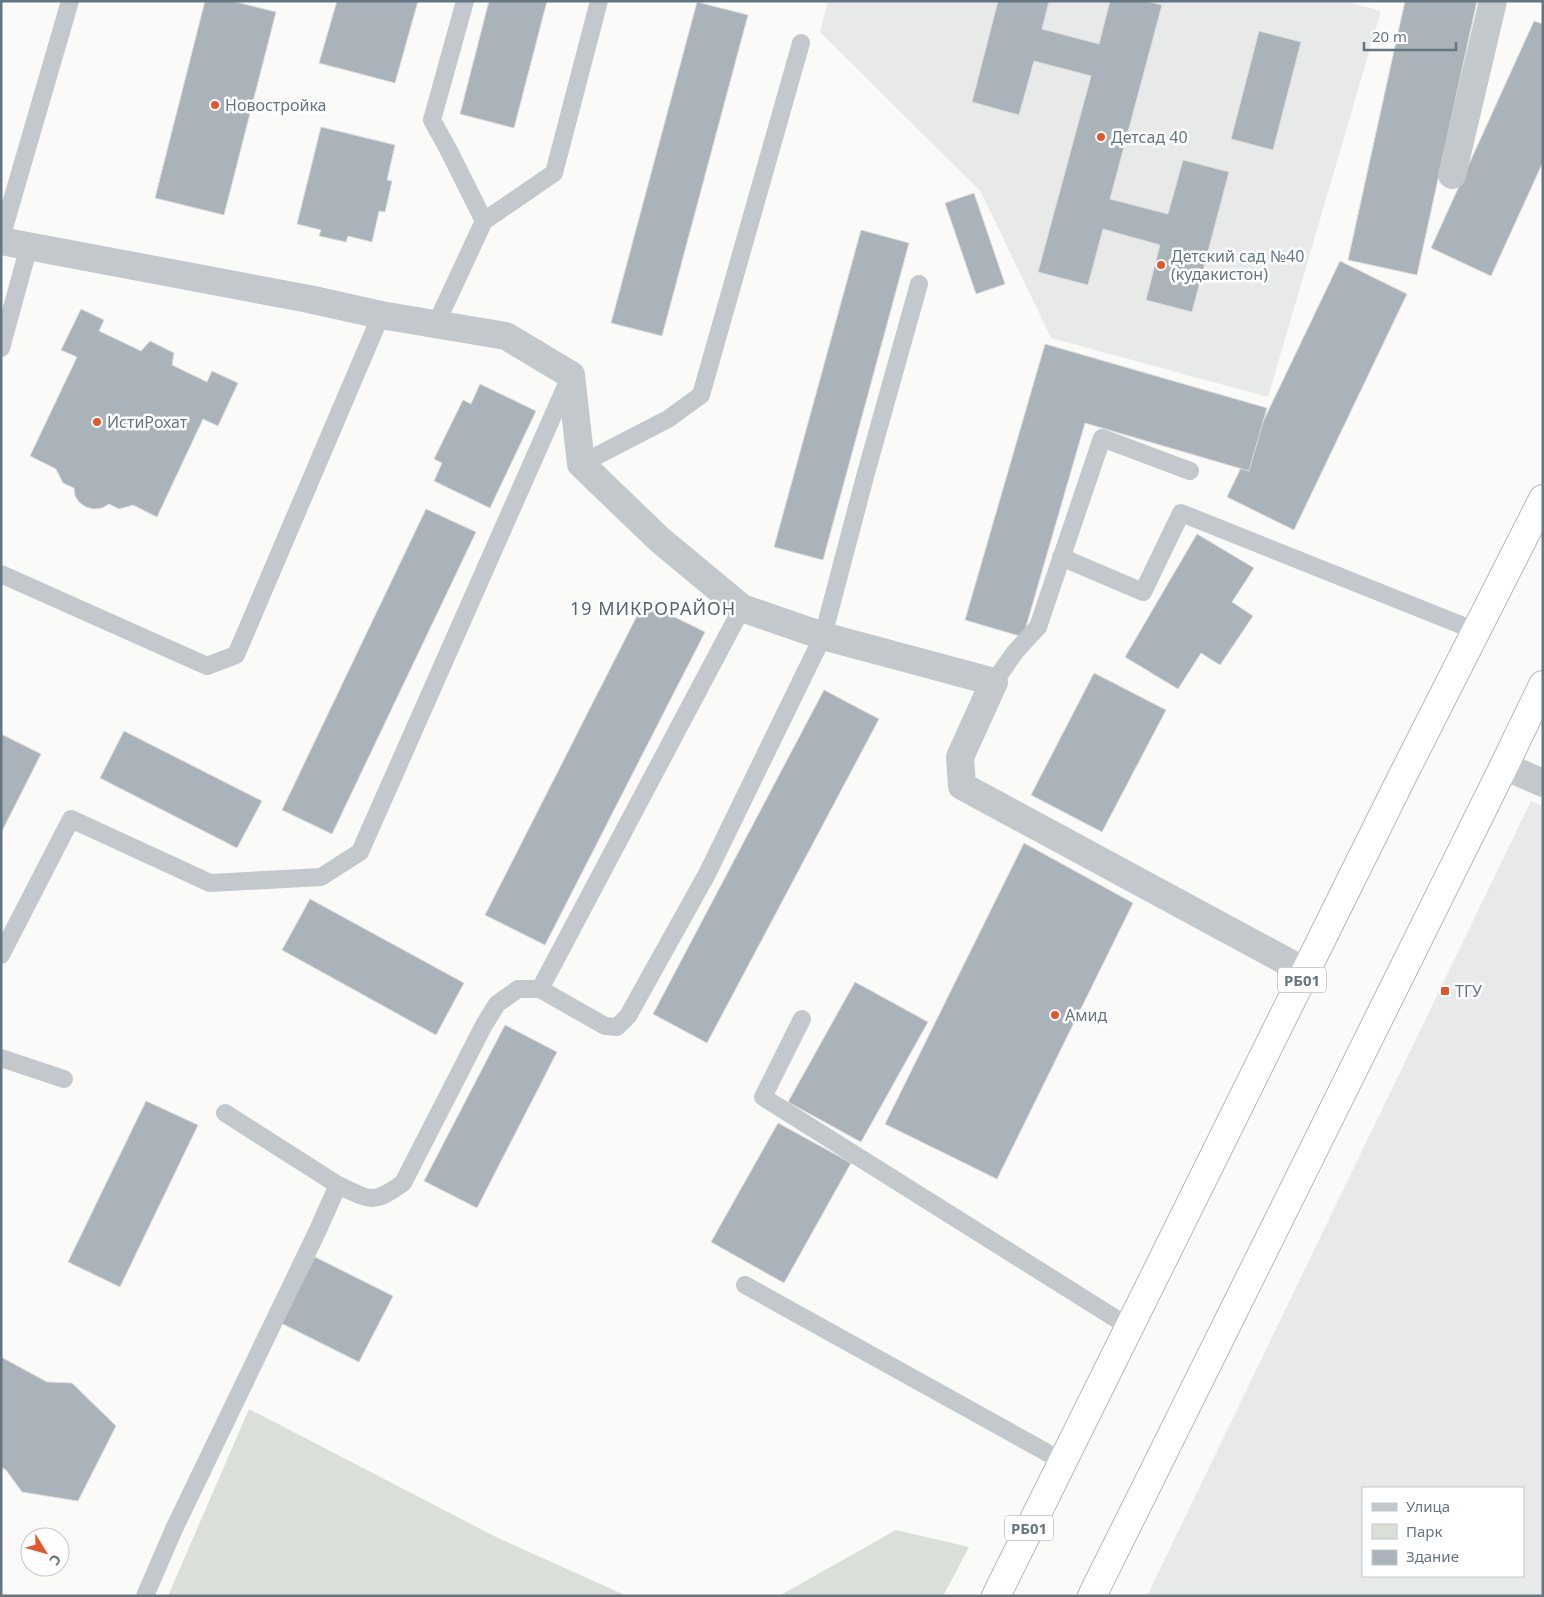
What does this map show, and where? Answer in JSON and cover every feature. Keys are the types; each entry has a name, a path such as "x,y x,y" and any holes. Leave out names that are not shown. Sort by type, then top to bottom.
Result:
{"highway":[{"name":"РБ01","path":"996,1596 1543,499"},
{"path":"1092,1596 1543,685"}],"street":[{"path":"1452,175 1493,1"},
{"path":"1,240 309,299 381,315 506,336 571,375 582,464 660,540 742,608 823,636 994,682 960,757 962,786 1306,972"},
{"path":"1504,766 1543,783"}],"lane":[{"path":"1,240 70,1"},
{"path":"465,1 432,120 484,220"},
{"path":"436,324 484,220 554,173 599,1"},
{"path":"582,464 668,419 701,395 801,43"},
{"path":"1,348 29,246"},
{"path":"225,1113 338,1185 367,1199 385,1196 403,1183 484,1025 497,1004 518,989 540,989 605,1026 618,1028 628,1016 707,874 823,636 919,284"},
{"path":"1,574 207,666 236,655 381,315"},
{"path":"1,955 71,819 210,883 321,877 360,852 571,375"},
{"path":"994,682 1015,652 1038,627 1102,438 1190,471"},
{"path":"1061,557 1143,592 1181,513 1476,631"},
{"path":"540,989 742,608"},
{"path":"802,1019 763,1097 1129,1327"},
{"path":"1,1058 64,1079"},
{"path":"144,1596 174,1528 338,1185"},
{"path":"745,1284 1062,1461"}],"shaded area":[{"name":"Детский сад №40 (кудакистон)","path":"828,1 1344,1 1381,11 1268,397 1051,338 981,192 820,32"},
{"path":"1531,801 1543,806 1543,1596 1147,1596"}],"green space":[{"path":"249,1409 496,1537 627,1596 168,1596"},
{"path":"896,1530 969,1547 943,1596 779,1596"}],"building":[{"name":"Новостройка","path":"205,1 232,1 276,12 224,215 155,198"},
{"path":"337,1 418,1 395,83 319,63"},
{"path":"489,1 547,1 514,128 460,114"},
{"name":"Детсад 40","path":"998,1 1049,1 1042,29 1099,44 1110,1 1146,1 1162,5 1110,199 1168,214 1183,160 1229,172 1192,312 1146,300 1160,245 1103,229 1088,285 1038,272 1091,76 1034,61 1019,115 972,102"},
{"path":"1405,1 1477,1 1417,275 1348,260"},
{"path":"697,2 748,15 662,336 611,323"},
{"path":"1534,21 1543,24 1543,162 1491,276 1431,248"},
{"path":"1259,31 1301,42 1273,150 1231,139"},
{"name":"Новостройка","path":"321,127 395,145 387,180 392,181 385,212 379,211 372,242 348,236 346,242 319,236 321,230 297,224"},
{"path":"974,193 1005,284 976,294 945,203"},
{"path":"861,230 909,243 823,560 774,547"},
{"path":"1340,261 1407,294 1294,530 1227,497"},
{"path":"81,309 104,320 99,331 141,351 150,341 174,353 172,365 207,382 212,371 238,383 218,426 203,419 157,517 133,505 119,509 109,504 102,508 86,507 75,496 74,488 63,483 56,469 30,456 77,357 61,350"},
{"path":"1045,344 1267,408 1249,471 1085,423 1023,637 965,620"},
{"path":"480,384 536,411 490,508 434,481 442,463 434,459 463,400 471,404"},
{"path":"426,509 476,532 332,834 282,810"},
{"path":"1197,534 1254,568 1232,602 1253,616 1220,665 1201,653 1178,689 1125,657"},
{"path":"644,602 705,632 545,945 485,915"},
{"path":"1094,673 1166,710 1102,832 1031,795"},
{"path":"824,690 879,719 707,1043 653,1014"},
{"path":"124,731 262,801 237,848 100,778"},
{"path":"1,734 41,754 1,833"},
{"path":"1024,843 1133,903 997,1179 885,1124"},
{"path":"310,899 464,983 436,1035 282,950"},
{"path":"855,982 928,1022 861,1142 788,1102"},
{"path":"505,1025 557,1052 477,1208 424,1181"},
{"path":"146,1101 198,1125 120,1287 68,1262"},
{"path":"778,1123 851,1163 784,1283 711,1242"},
{"path":"315,1257 393,1296 359,1362 281,1323"},
{"path":"1,1357 47,1382 72,1383 116,1426 78,1501 22,1492 6,1470 1,1467"}],"place":[{"name":"Новостройка","path":"215,105"},
{"name":"Детсад 40","path":"1101,137"},
{"name":"Детский сад №40 (кудакистон)","path":"1161,265"},
{"name":"ИстиРохат","path":"97,422"},
{"name":"ТГУ","path":"1445,991"},
{"name":"Амид","path":"1055,1015"}],"district":[{"name":"19 МИКРОРАЙОН","path":"653,608"}]}
